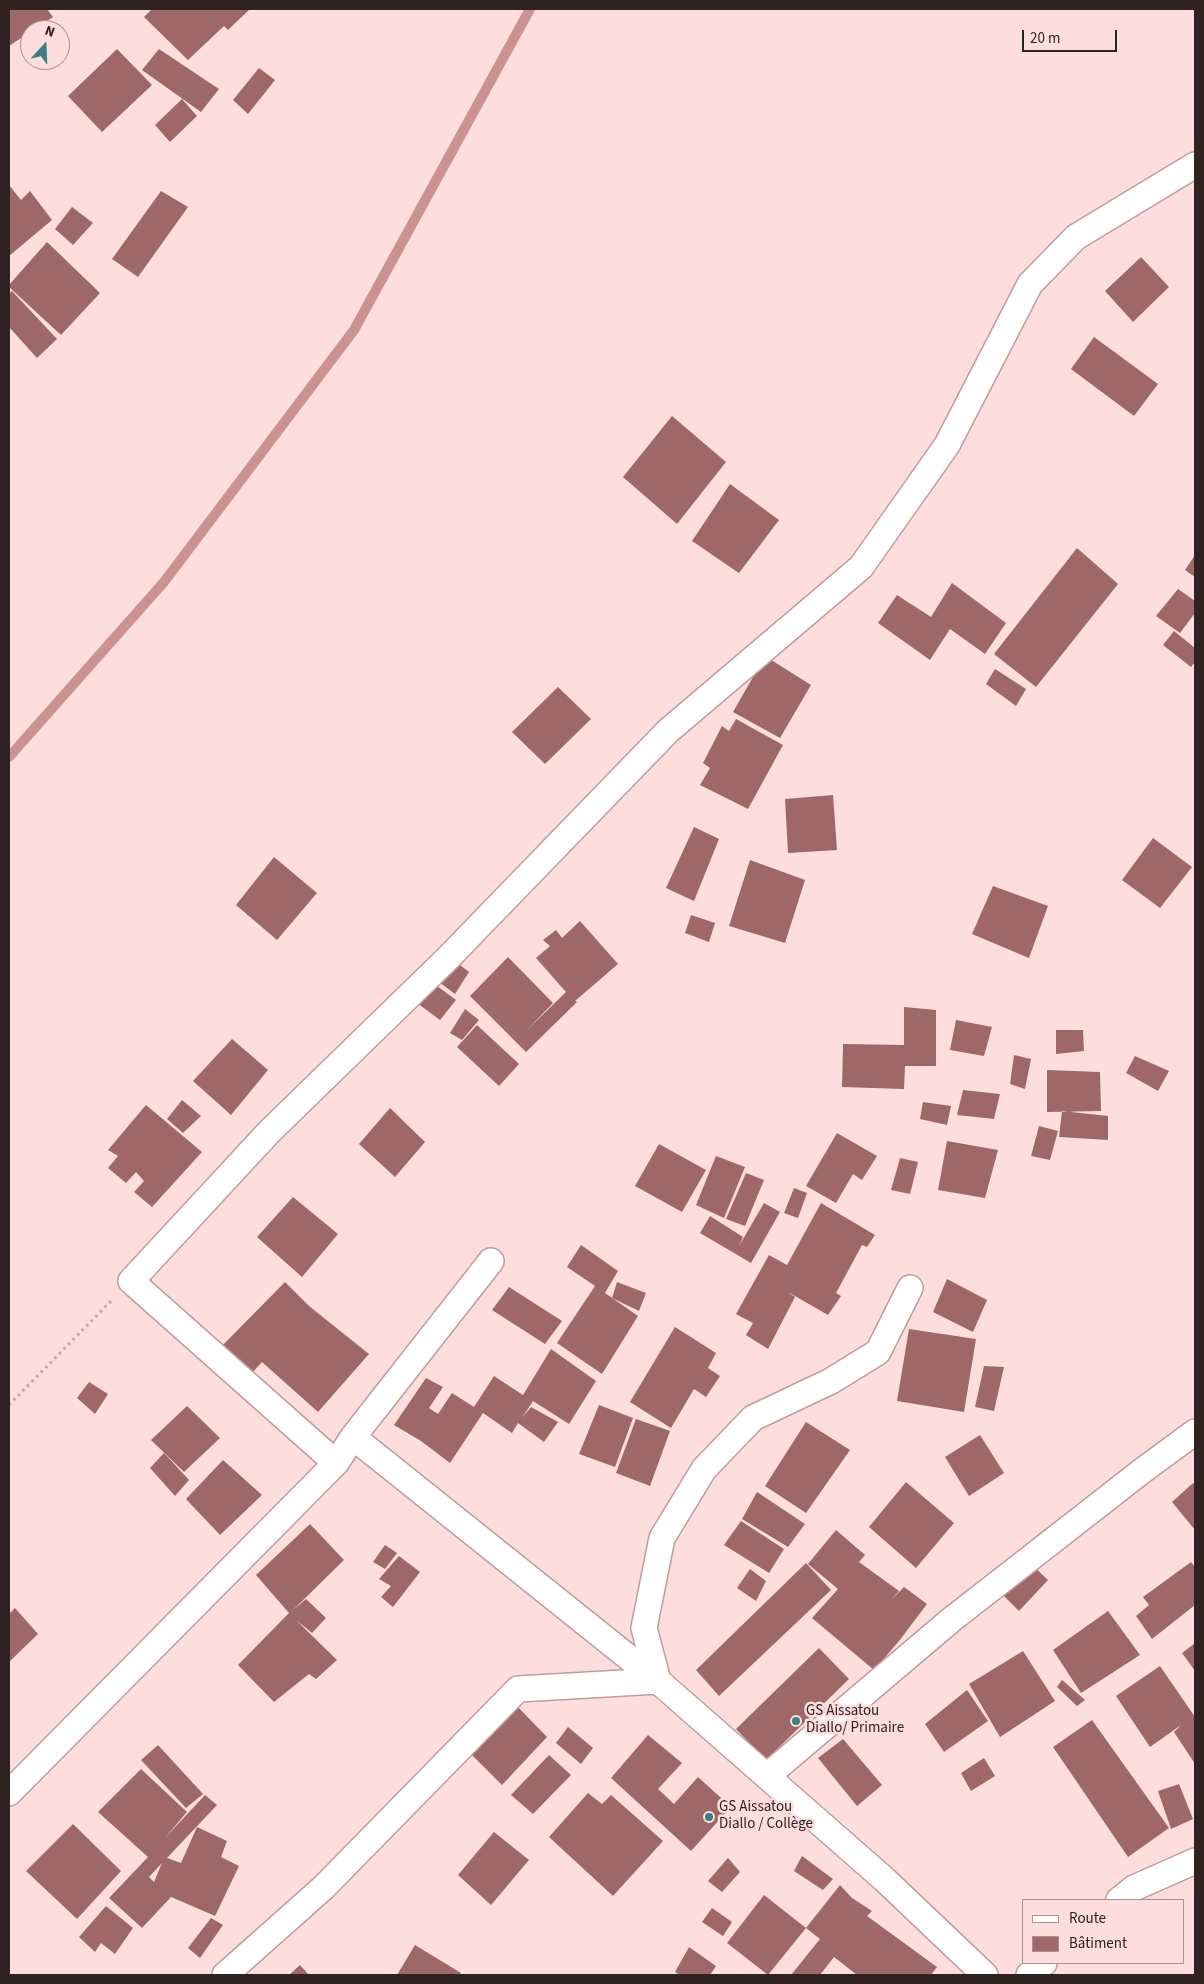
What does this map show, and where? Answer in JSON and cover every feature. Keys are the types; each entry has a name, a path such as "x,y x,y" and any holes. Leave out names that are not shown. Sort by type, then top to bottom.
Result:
{"street":[{"path":"336,1463 130,1281 269,1132 449,957 668,731 861,567 947,444 1030,284 1076,238 1195,165"},
{"path":"9,1793 336,1463 353,1437 491,1262"},
{"path":"658,1681 644,1628 662,1538 704,1469 753,1418 831,1381 878,1352 910,1288"},
{"path":"767,1776 951,1620 1195,1432"},
{"path":"353,1437 658,1681 884,1879 985,1975"},
{"path":"225,1975 324,1887 518,1689 658,1681"},
{"path":"1120,1899 1134,1888 1195,1861"},
{"path":"1029,1975 1043,1964"}],"path":[{"path":"9,1405 130,1281"}],"building":[{"path":"9,9 47,9 53,17 48,20 20,20 20,39 9,46"},
{"path":"152,9 250,9 228,30 224,26 188,60 144,17"},
{"path":"117,49 152,85 102,132 68,96"},
{"path":"159,49 219,89 201,112 142,70"},
{"path":"259,68 275,80 248,114 233,100"},
{"path":"182,99 197,116 170,142 155,125"},
{"path":"9,185 21,200 30,191 52,220 9,256"},
{"path":"161,191 188,207 138,277 112,259"},
{"path":"72,207 93,223 73,245 55,229"},
{"path":"47,242 100,293 61,335 9,287"},
{"path":"1141,257 1169,287 1133,322 1105,291"},
{"path":"12,291 57,339 37,358 9,327 9,294"},
{"path":"1094,337 1158,384 1134,416 1071,369"},
{"path":"672,416 726,462 677,524 623,477"},
{"path":"730,484 779,520 739,573 692,541"},
{"path":"1077,548 1118,584 1036,687 994,654"},
{"path":"1195,555 1195,577 1185,570"},
{"path":"952,583 1006,623 985,654 950,629 930,660 878,623 897,595 931,617"},
{"path":"1178,589 1195,601 1195,613 1180,633 1156,616"},
{"path":"1174,631 1195,648 1195,662 1191,667 1163,645"},
{"path":"765,656 811,685 780,738 733,712"},
{"path":"995,669 1026,689 1016,706 986,684"},
{"path":"558,687 591,719 545,764 512,732"},
{"path":"736,719 783,745 748,809 700,785 710,768 703,763 722,726 729,731"},
{"path":"833,795 837,850 788,853 785,799"},
{"path":"694,827 719,839 694,901 666,888"},
{"path":"1153,838 1192,867 1160,908 1122,880"},
{"path":"274,857 317,893 277,940 236,905"},
{"path":"750,860 805,880 785,943 729,926"},
{"path":"993,886 1048,906 1029,958 972,934"},
{"path":"691,915 715,923 709,942 685,933"},
{"path":"580,921 618,964 575,1001 577,1002 526,1052 470,996 508,957 553,1003 526,1031 566,992 536,958 550,946 543,940 556,930 562,938"},
{"path":"456,962 469,972 455,994 439,982"},
{"path":"433,983 456,1000 440,1020 417,1003"},
{"path":"904,1007 936,1010 936,1066 905,1066 904,1089 842,1087 843,1044 904,1045"},
{"path":"465,1009 479,1020 462,1040 450,1033"},
{"path":"956,1020 992,1027 984,1056 950,1050"},
{"path":"477,1025 519,1064 499,1086 457,1047"},
{"path":"1056,1030 1083,1030 1084,1051 1056,1054"},
{"path":"232,1039 268,1070 231,1115 193,1081"},
{"path":"1014,1055 1031,1059 1025,1089 1010,1084"},
{"path":"1135,1056 1169,1071 1158,1091 1126,1073"},
{"path":"1047,1070 1100,1072 1101,1111 1047,1112"},
{"path":"963,1090 1000,1094 994,1119 957,1115"},
{"path":"182,1100 201,1116 183,1133 167,1119"},
{"path":"923,1102 951,1106 947,1125 920,1119"},
{"path":"146,1105 202,1152 152,1207 134,1192 144,1181 136,1172 126,1183 108,1168 118,1156 108,1150"},
{"path":"390,1108 425,1142 395,1177 359,1144"},
{"path":"1062,1111 1108,1116 1108,1140 1059,1137"},
{"path":"1039,1126 1058,1131 1050,1160 1031,1156"},
{"path":"837,1133 877,1156 862,1180 853,1174 836,1203 806,1186"},
{"path":"947,1141 998,1150 985,1198 938,1190"},
{"path":"659,1144 706,1170 682,1212 635,1186"},
{"path":"716,1156 745,1167 724,1218 696,1205"},
{"path":"900,1158 918,1162 910,1194 891,1190"},
{"path":"746,1173 764,1180 745,1226 726,1219"},
{"path":"794,1188 807,1193 798,1218 784,1213"},
{"path":"293,1197 338,1234 302,1277 257,1237"},
{"path":"764,1203 780,1212 751,1263 700,1233 710,1216 743,1237 739,1246"},
{"path":"821,1203 875,1235 867,1247 862,1245 836,1293 841,1296 828,1315 788,1292 795,1297 768,1349 746,1335 753,1323 736,1314 769,1255 787,1265"},
{"path":"581,1245 618,1271 605,1293 638,1316 602,1374 557,1343 595,1286 567,1267"},
{"path":"947,1279 987,1300 973,1332 933,1312"},
{"path":"285,1282 309,1306 369,1354 318,1412 262,1362 252,1373 239,1360 235,1364 219,1349"},
{"path":"617,1282 646,1293 639,1311 612,1298"},
{"path":"509,1287 562,1321 545,1344 492,1310"},
{"path":"675,1327 716,1353 708,1368 720,1376 706,1397 694,1389 671,1428 630,1402"},
{"path":"909,1329 976,1339 964,1412 897,1401"},
{"path":"551,1349 596,1381 569,1424 533,1401 522,1418 531,1407 558,1422 544,1442 518,1423 512,1433 483,1413 450,1463 421,1441 394,1425 426,1378 443,1387 429,1408 438,1414 452,1393 474,1407 494,1376 523,1395"},
{"path":"984,1366 1004,1367 994,1411 975,1407"},
{"path":"89,1382 108,1394 95,1414 77,1398"},
{"path":"599,1405 633,1418 615,1467 579,1454"},
{"path":"187,1406 220,1438 184,1472 151,1440"},
{"path":"636,1419 670,1431 650,1486 616,1473"},
{"path":"806,1422 850,1450 806,1513 765,1486"},
{"path":"980,1435 1004,1473 969,1496 945,1457"},
{"path":"164,1453 189,1480 175,1496 150,1468"},
{"path":"223,1460 262,1495 220,1535 186,1499"},
{"path":"906,1482 954,1523 916,1568 869,1527"},
{"path":"1193,1483 1195,1486 1195,1530 1172,1502"},
{"path":"757,1492 805,1524 788,1547 742,1519"},
{"path":"741,1521 784,1549 769,1573 724,1545"},
{"path":"310,1524 344,1560 292,1611 306,1599 326,1618 312,1633 296,1620 337,1660 316,1679 309,1674 274,1702 238,1665 289,1613 256,1575"},
{"path":"836,1530 865,1555 859,1562 899,1591 892,1599 904,1587 927,1604 874,1670 812,1618 838,1589 808,1564"},
{"path":"385,1545 397,1553 385,1569 373,1562"},
{"path":"399,1556 420,1572 393,1607 381,1597 391,1586 379,1579"},
{"path":"1191,1562 1195,1567 1195,1605 1152,1639 1136,1616 1149,1605 1143,1597"},
{"path":"806,1563 831,1590 719,1696 696,1670"},
{"path":"1033,1566 1048,1580 1019,1611 1004,1596"},
{"path":"750,1569 766,1581 756,1601 737,1588"},
{"path":"15,1608 38,1634 9,1662 9,1614"},
{"path":"1108,1611 1140,1655 1081,1693 1053,1650"},
{"path":"1195,1643 1195,1671 1182,1653"},
{"path":"819,1648 849,1679 766,1760 736,1729"},
{"path":"1023,1651 1055,1701 1000,1737 969,1684"},
{"path":"1160,1666 1195,1717 1195,1764 1174,1732 1181,1725 1150,1747 1116,1696"},
{"path":"1062,1680 1085,1700 1077,1706 1057,1687"},
{"path":"967,1690 988,1721 944,1752 925,1724"},
{"path":"516,1705 547,1737 502,1785 470,1753"},
{"path":"1092,1720 1169,1828 1128,1857 1053,1747"},
{"path":"568,1727 593,1748 581,1764 556,1743"},
{"path":"648,1735 682,1763 658,1789 674,1804 698,1777 731,1807 691,1851 611,1778"},
{"path":"843,1739 882,1785 857,1806 818,1758"},
{"path":"158,1745 203,1794 186,1808 141,1760"},
{"path":"549,1755 571,1775 533,1814 511,1795"},
{"path":"984,1758 995,1776 971,1791 961,1773"},
{"path":"141,1769 187,1812 164,1839 205,1795 217,1805 167,1858 181,1863 197,1827 227,1841 221,1857 239,1866 215,1916 169,1896 171,1897 142,1928 109,1898 148,1857 98,1812","holes":["162,1863 154,1882 149,1877"]},
{"path":"1179,1784 1193,1819 1171,1829 1158,1791"},
{"path":"588,1793 602,1804 611,1795 663,1841 613,1896 549,1837"},
{"path":"73,1824 121,1871 77,1919 26,1871"},
{"path":"494,1832 529,1860 491,1905 458,1875"},
{"path":"802,1856 833,1879 823,1890 794,1871"},
{"path":"728,1858 740,1872 722,1892 708,1881"},
{"path":"840,1885 852,1898 872,1911 867,1916 937,1967 931,1975 857,1975 834,1957 820,1975 791,1975 820,1939 806,1928"},
{"path":"764,1895 806,1928 768,1975 727,1943"},
{"path":"106,1906 133,1928 115,1954 101,1943 95,1952 79,1937"},
{"path":"712,1908 732,1922 723,1936 702,1922"},
{"path":"211,1918 223,1925 200,1958 188,1948"},
{"path":"415,1945 461,1973 460,1975 397,1975"},
{"path":"689,1947 716,1966 710,1975 680,1975 675,1972"},
{"path":"300,1965 309,1975 289,1975"}],"waterway":[{"path":"9,757 164,582 354,330 530,9"}],"place":[{"name":"GS Aissatou Diallo/ Primaire","path":"796,1721"},
{"name":"GS Aissatou Diallo / Collège","path":"709,1817"}]}
